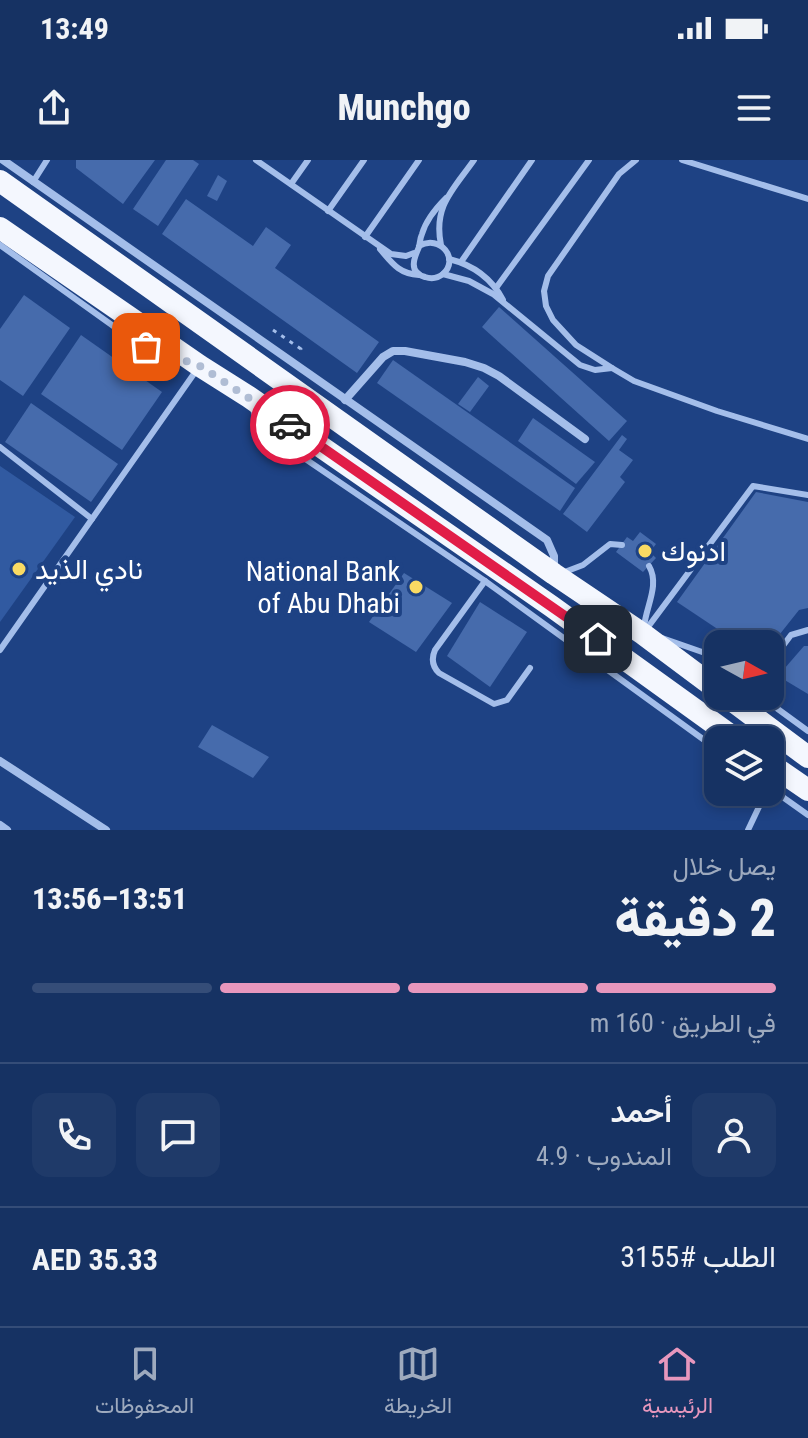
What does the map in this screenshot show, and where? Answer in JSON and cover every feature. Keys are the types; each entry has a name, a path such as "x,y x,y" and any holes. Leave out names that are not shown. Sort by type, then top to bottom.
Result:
{"highway":[{"path":"0,181 704,680"},
{"path":"0,228 538,597 718,726"},
{"path":"745,710 808,757"},
{"path":"784,774 808,790"}],"street":[{"path":"3,160 547,540 554,556 554,574"},
{"path":"345,400 383,357 393,351 405,351 484,368 585,439"},
{"path":"0,761 106,830"},
{"path":"0,825 7,830"}],"lane":[{"path":"33,182 47,160"},
{"path":"256,160 391,254 406,256 414,253"},
{"path":"291,184 308,160"},
{"path":"328,211 364,160"},
{"path":"365,237 419,160"},
{"path":"420,275 412,261 425,225 474,160"},
{"path":"461,262 532,160"},
{"path":"496,288 589,160"},
{"path":"636,160 619,174 548,276 544,291 546,306 553,320 576,345 634,381 808,439"},
{"path":"682,160 808,199"},
{"path":"441,245 438,229 446,198"},
{"path":"375,244 399,270 427,278 443,274 448,267 447,251 434,242 419,246"},
{"path":"0,245 137,343 200,366 0,650"},
{"path":"449,259 477,270 496,288 504,303"},
{"path":"443,274 482,287 574,362 595,370 612,368"},
{"path":"249,397 256,421 273,437 485,581 704,740"},
{"path":"0,447 92,519"},
{"path":"643,634 753,486 808,495"},
{"path":"554,574 583,565 610,544 622,545"},
{"path":"643,634 654,585 649,566"},
{"path":"485,581 435,650 432,656 435,668 494,704 507,700 530,668"},
{"path":"784,644 791,635 808,630"},
{"path":"643,634 677,641 704,653"},
{"path":"779,710 808,731"},
{"path":"784,798 808,815"},
{"path":"748,830 759,806"}],"shaded area":[{"name":"نادي الذيد","path":"0,466 75,517 0,622"}],"building":[{"path":"76,160 155,160 123,204 76,168"},
{"path":"166,160 193,160 199,164 158,226 133,209"},
{"path":"218,175 227,181 217,201 207,196"},
{"path":"186,199 253,246 266,227 291,245 275,268 379,342 357,373 162,234"},
{"path":"24,295 70,328 23,396 0,380 0,329"},
{"path":"499,307 627,421 609,441 482,327"},
{"path":"81,335 162,392 122,450 41,394"},
{"path":"393,360 575,488 560,511 377,383"},
{"path":"478,377 489,386 470,412 458,404"},
{"path":"31,403 118,464 91,502 5,442"},
{"path":"533,418 595,462 576,484 518,441"},
{"path":"622,435 627,439 619,450 633,460 620,477 625,482 587,532 563,514"},
{"path":"756,492 808,502 808,608 799,610 783,630 719,630 677,602"},
{"path":"640,532 656,544 650,552 656,558 643,572 616,552 627,537 633,541"},
{"path":"404,573 452,603 416,652 369,622"},
{"path":"480,602 527,632 490,687 447,656"},
{"path":"804,646 808,646 808,694 784,680 784,669"},
{"path":"212,725 269,757 253,778 198,747"}],"way so far":[{"path":"146,347 200,366 290,425"}],"place":[{"name":"ادنوك","path":"645,551"},
{"name":"نادي الذيد","path":"19,569"},
{"name":"National Bank of Abu Dhabi","path":"416,587"}],"route":[{"path":"290,425 598,639"}]}
